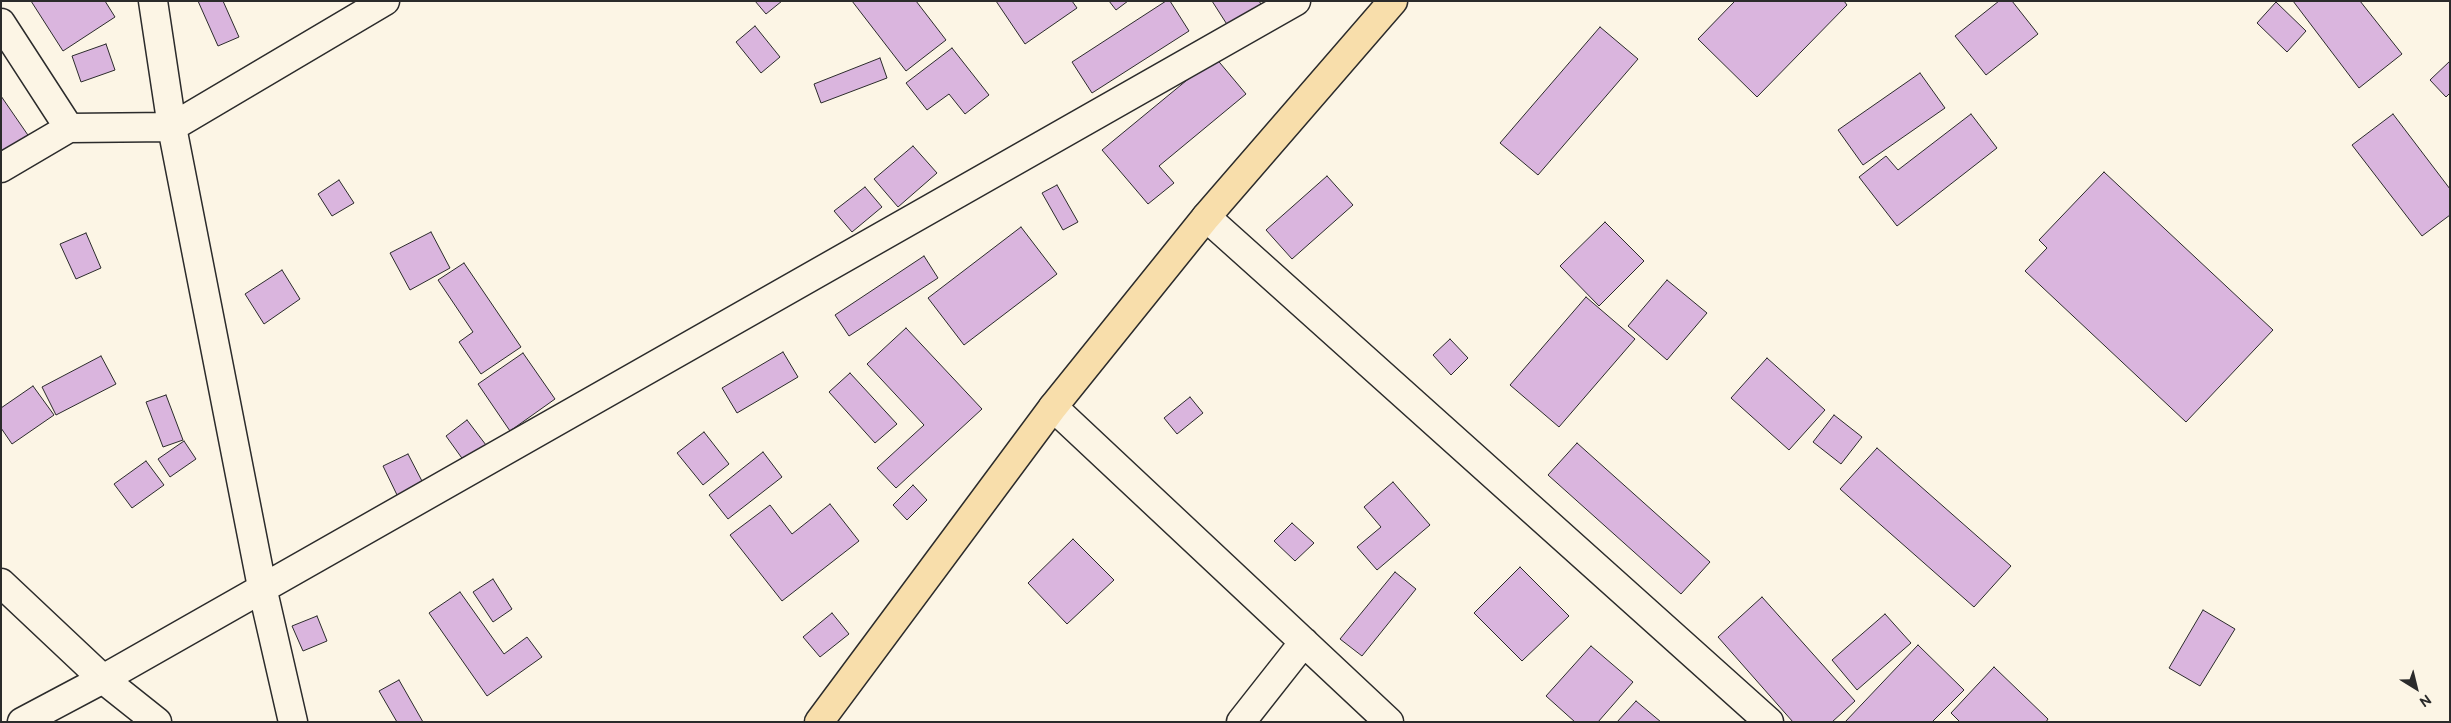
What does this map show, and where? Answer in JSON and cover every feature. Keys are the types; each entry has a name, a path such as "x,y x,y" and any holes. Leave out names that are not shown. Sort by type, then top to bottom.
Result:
{"main road":[{"path":"819,722 1053,407 1206,217 1384,5"}],"street":[{"path":"153,1 172,127 262,587 293,722"},
{"path":"1,168 69,128 172,127 385,1"},
{"path":"22,722 103,679 1296,1"},
{"path":"1,24 69,128"},
{"path":"1206,217 1769,722"},
{"path":"1053,407 1389,722"},
{"path":"1,583 103,679 157,722"},
{"path":"1241,722 1304,642"}],"building":[{"path":"31,1 105,1 115,17 63,51"},
{"path":"198,1 223,1 239,37 218,46"},
{"path":"755,1 782,1 766,14"},
{"path":"852,1 916,1 946,40 906,71"},
{"path":"996,1 1072,1 1077,8 1025,44"},
{"path":"1109,1 1128,1 1116,10"},
{"path":"1166,1 1170,1 1189,31 1092,93 1072,62"},
{"path":"1212,1 1259,1 1261,4 1228,26"},
{"path":"1735,1 1844,1 1847,5 1757,97 1698,39"},
{"path":"1999,1 2012,1 2038,34 1986,75 1955,36"},
{"path":"2293,1 2360,1 2402,54 2359,88"},
{"path":"2276,2 2306,31 2287,52 2257,23"},
{"path":"755,26 780,57 761,73 736,42"},
{"path":"1600,27 1638,59 1538,175 1500,143"},
{"path":"106,44 115,70 81,82 72,56"},
{"path":"952,48 989,95 965,114 949,94 927,110 906,83"},
{"path":"1215,57 1246,94 1159,166 1174,183 1148,204 1102,150"},
{"path":"880,58 887,78 821,103 814,84"},
{"path":"2450,61 2450,93 2446,97 2430,80"},
{"path":"1920,73 1945,108 1863,165 1838,130"},
{"path":"1,96 41,154 1,180"},
{"path":"1971,114 1997,148 1897,226 1859,177 1886,156 1898,170"},
{"path":"2393,114 2450,189 2450,215 2422,236 2352,145"},
{"path":"913,146 937,173 898,207 874,179"},
{"path":"2104,172 2273,330 2186,422 2025,271 2047,248 2039,240"},
{"path":"1327,176 1353,205 1292,259 1266,230"},
{"path":"339,180 354,203 332,216 318,194"},
{"path":"1057,185 1078,222 1063,230 1042,193"},
{"path":"865,187 882,207 852,232 834,211"},
{"path":"1605,222 1644,261 1599,306 1560,266"},
{"path":"1021,227 1057,274 964,345 928,298"},
{"path":"431,232 450,268 410,290 390,253"},
{"path":"86,233 101,268 76,279 60,244"},
{"path":"924,256 938,278 849,336 835,315"},
{"path":"464,263 521,347 481,374 459,342 473,332 438,280"},
{"path":"282,270 300,299 264,324 245,294"},
{"path":"1667,280 1707,313 1667,360 1628,326"},
{"path":"1586,297 1635,339 1559,427 1510,385"},
{"path":"906,328 982,409 896,488 877,468 924,425 867,364"},
{"path":"1450,339 1468,358 1451,375 1433,355"},
{"path":"783,352 798,377 737,413 722,388"},
{"path":"523,353 555,399 510,431 478,384"},
{"path":"101,356 116,384 56,415 42,387"},
{"path":"1767,358 1825,410 1789,450 1731,398"},
{"path":"850,373 897,424 875,443 829,392"},
{"path":"33,386 54,415 12,444 1,428 1,408"},
{"path":"166,395 183,440 163,447 146,402"},
{"path":"1190,397 1203,413 1177,434 1164,418"},
{"path":"1834,415 1862,437 1841,464 1813,442"},
{"path":"467,420 486,445 464,461 446,436"},
{"path":"704,432 729,464 703,485 677,453"},
{"path":"184,441 196,459 170,477 158,459"},
{"path":"1577,443 1710,562 1681,594 1548,475"},
{"path":"1877,448 2011,566 1974,607 1840,489"},
{"path":"763,452 782,477 728,519 709,495"},
{"path":"408,454 423,483 398,497 383,466"},
{"path":"146,461 164,485 132,508 114,484"},
{"path":"1393,482 1430,525 1377,570 1357,547 1381,527 1364,507"},
{"path":"913,485 927,500 907,520 893,505"},
{"path":"830,504 859,541 782,601 730,535 770,505 792,534"},
{"path":"1292,523 1314,543 1295,561 1274,541"},
{"path":"1073,539 1114,580 1067,624 1028,583"},
{"path":"1520,567 1569,616 1522,661 1474,613"},
{"path":"1395,572 1416,589 1362,656 1340,639"},
{"path":"493,579 512,609 493,622 473,592"},
{"path":"460,592 504,654 527,637 542,657 487,696 429,613"},
{"path":"1762,597 1855,701 1832,722 1793,722 1718,637"},
{"path":"2203,610 2235,629 2200,686 2169,668"},
{"path":"832,613 849,634 820,657 803,637"},
{"path":"1885,614 1911,643 1857,690 1832,660"},
{"path":"317,616 327,641 303,651 292,626"},
{"path":"1918,645 1964,690 1932,722 1845,722"},
{"path":"1591,646 1633,682 1598,722 1575,722 1546,696"},
{"path":"1994,667 2048,719 2046,722 1960,722 1951,713"},
{"path":"399,680 423,722 397,722 379,691"},
{"path":"1636,701 1661,722 1617,722"}]}
